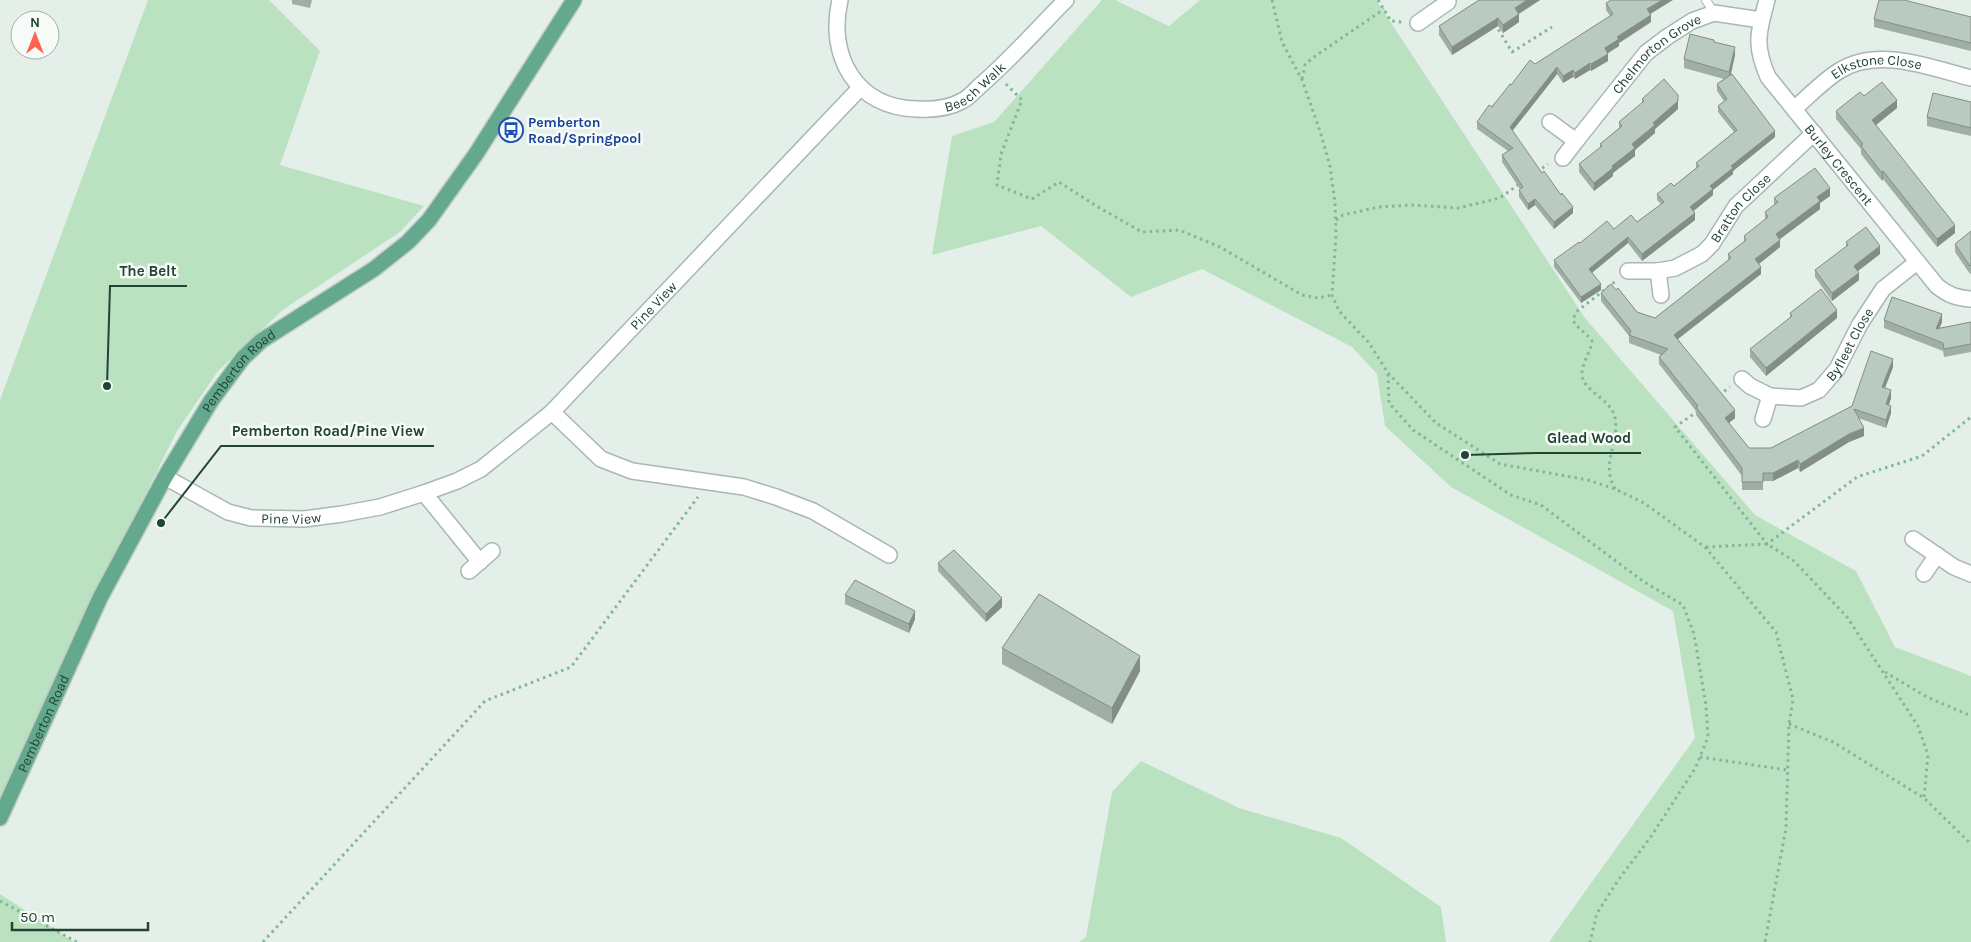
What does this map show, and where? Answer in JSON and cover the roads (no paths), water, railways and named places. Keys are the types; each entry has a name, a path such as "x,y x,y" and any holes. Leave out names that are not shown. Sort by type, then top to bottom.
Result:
{"main road":[{"name":"Pemberton Road","path":"0,818 100,598 165,477 211,401 243,358 260,341 374,269 408,242 430,220 476,154 574,0"}],"street":[{"path":"840,0 836,28 838,45 850,75 860,88"},
{"name":"Beech Walk","path":"860,88 873,98 889,105 908,109 927,110 963,101 995,72 1066,0"},
{"name":"Burley Crescent","path":"1767,0 1758,35 1758,51 1768,77 1795,108 1936,286 1958,299 1971,299"},
{"path":"1418,23 1448,1"},
{"name":"Chelmorton Grove","path":"1562,158 1646,53 1710,6 1761,20"},
{"name":"Elkstone Close","path":"1795,108 1839,71 1864,60 1896,61 1971,78"},
{"name":"Pine View","path":"165,477 228,512 251,518 272,520 304,519 380,506 424,494 481,469 552,412 860,88"},
{"path":"1550,122 1576,141"},
{"name":"Bratton Close","path":"1628,271 1658,271 1675,268 1702,254 1712,244 1742,199 1814,133"},
{"name":"Byfleet Close","path":"1742,379 1750,386 1770,396 1801,398 1819,390 1837,369 1860,324 1883,289 1917,262"},
{"path":"1658,271 1661,295"},
{"path":"1764,419 1770,396"},
{"path":"552,412 600,459 632,471 709,483 744,486 804,507 889,555"},
{"path":"424,494 474,566 492,551"},
{"path":"1913,539 1954,567 1971,574"},
{"path":"1924,574 1937,555"}],"place":[{"name":"Pemberton Road/Springpool","path":"511,130"},
{"name":"The Belt","path":"107,386"},
{"name":"Glead Wood","path":"1465,455"},
{"name":"Pemberton Road/Pine View","path":"161,523"}]}
